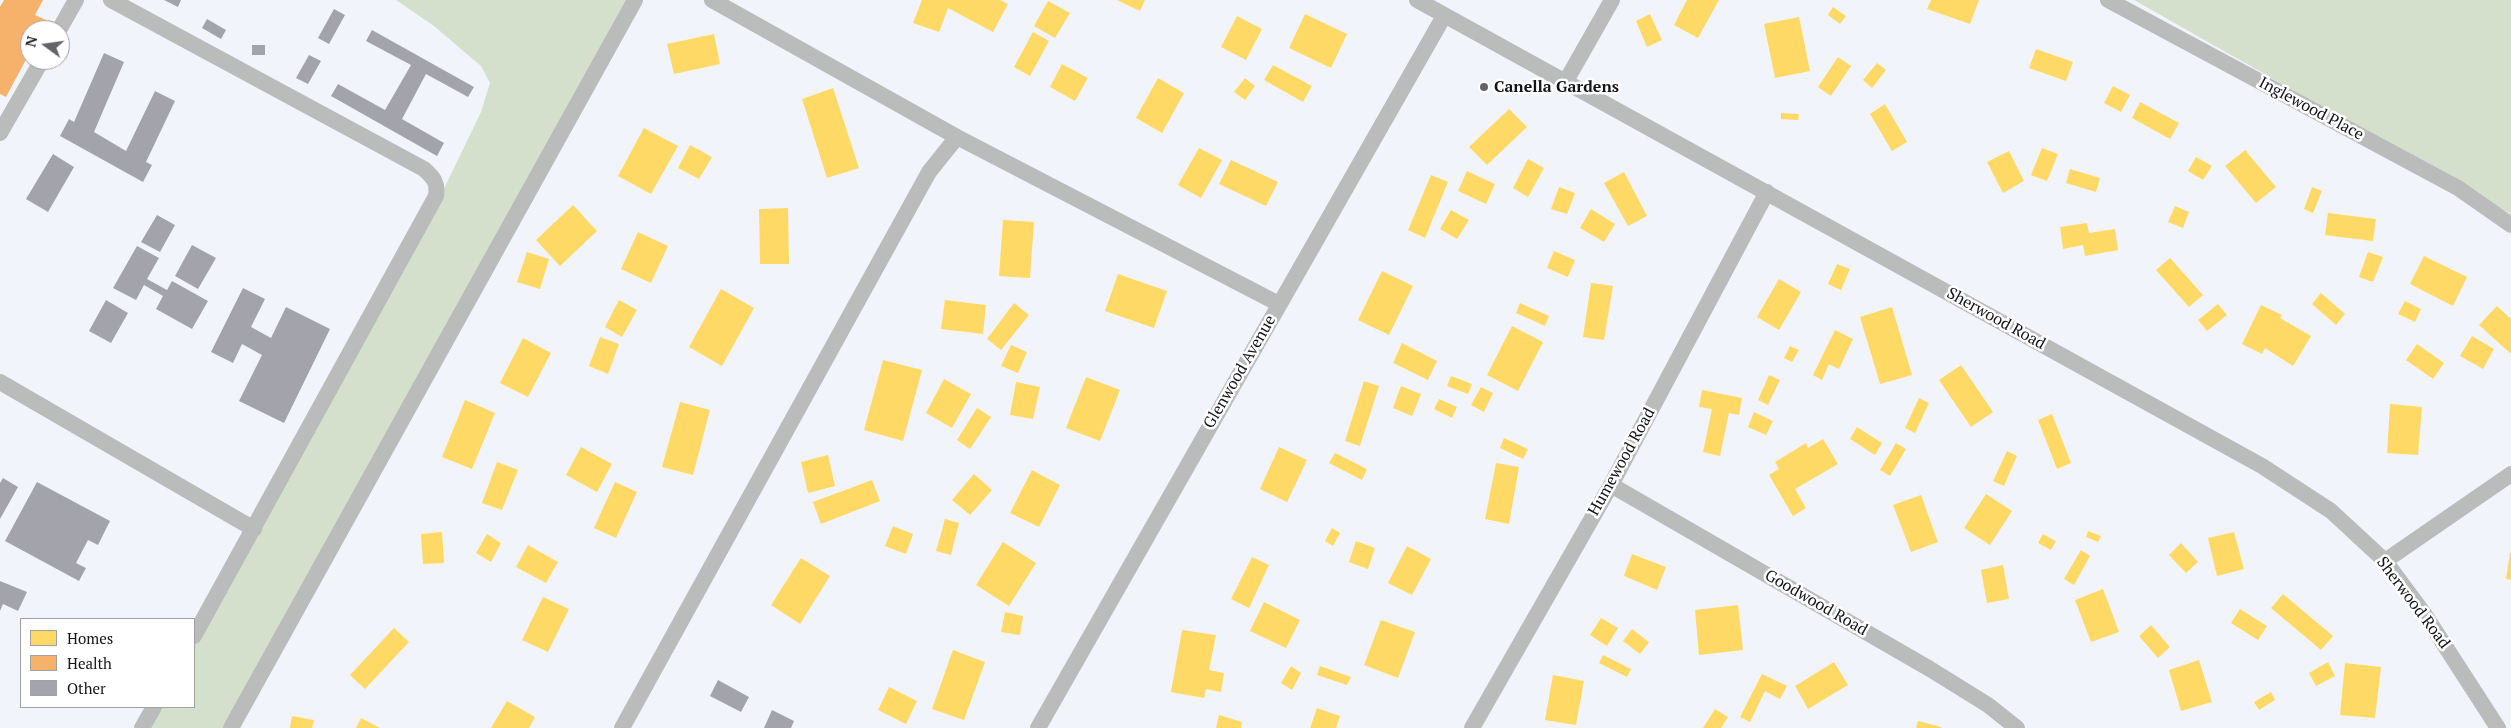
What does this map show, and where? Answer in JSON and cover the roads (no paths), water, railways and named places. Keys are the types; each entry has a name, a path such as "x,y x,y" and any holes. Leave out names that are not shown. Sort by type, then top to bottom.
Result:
{"street":[{"path":"65,20 76,0"},
{"path":"111,0 424,169 434,177 437,186 436,196 195,634"},
{"path":"231,728 635,0"},
{"path":"712,0 957,137 1279,304"},
{"name":"Sherwood Road","path":"1417,0 2262,466 2331,511 2385,561 2425,615 2498,728"},
{"path":"1566,81 1612,0"},
{"name":"Inglewood Place","path":"2108,0 2458,188 2511,225"},
{"name":"Glenwood Avenue","path":"1038,728 1444,16"},
{"path":"0,133 36,70"},
{"path":"622,728 929,172 957,137"},
{"name":"Humewood Road","path":"1472,728 1610,484 1767,192"},
{"path":"0,382 254,529"},
{"path":"2385,561 2511,474"},
{"name":"Goodwood Road","path":"1610,484 1930,669 1988,705 2018,728"},
{"path":"142,728 153,708"}],"place":[{"name":"Canella Gardens","path":"1484,87"}]}
